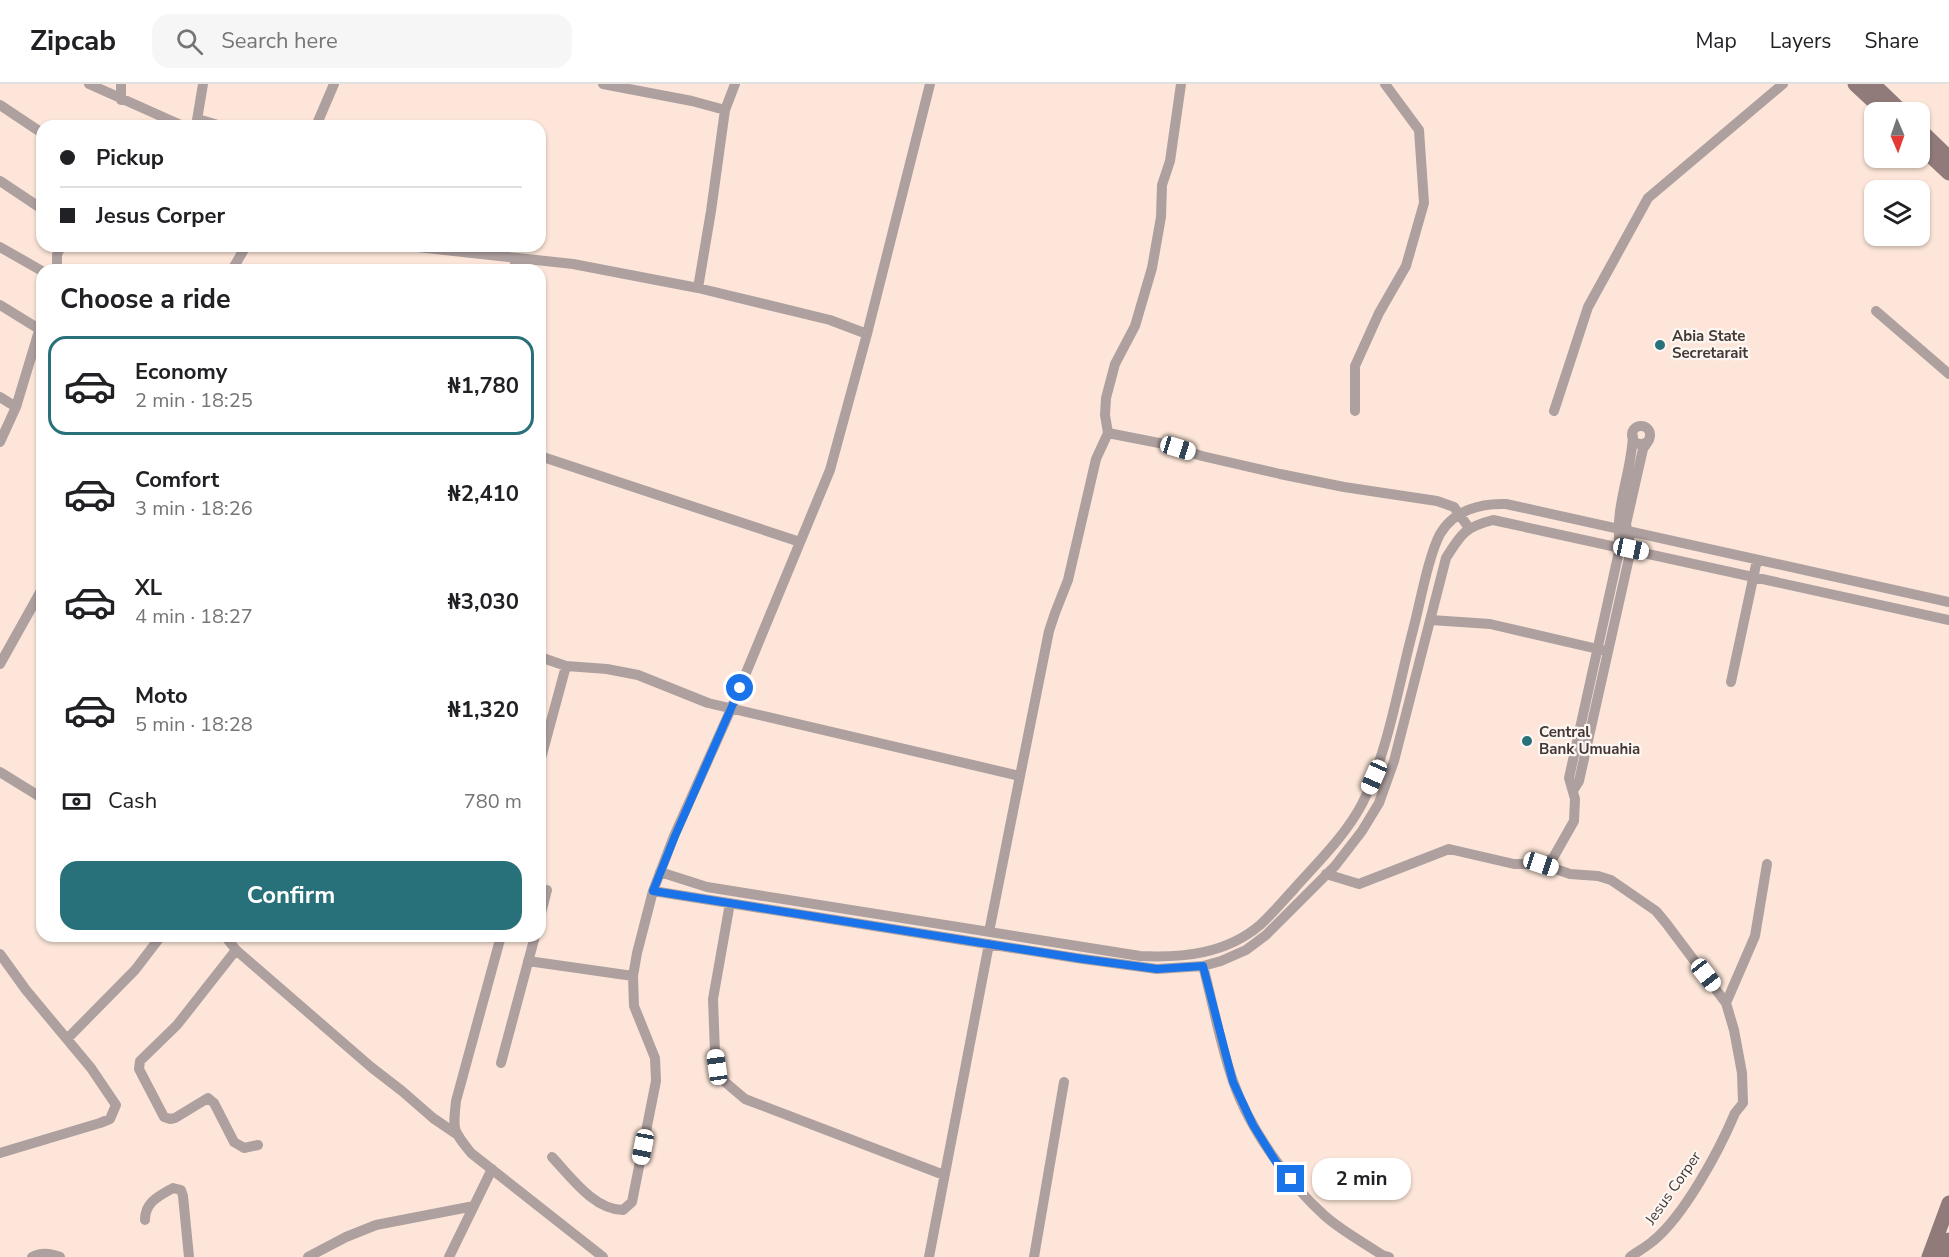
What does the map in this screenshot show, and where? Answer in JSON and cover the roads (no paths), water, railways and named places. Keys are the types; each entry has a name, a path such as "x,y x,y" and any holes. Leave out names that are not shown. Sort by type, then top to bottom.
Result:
{"street":[{"path":"89,84 169,120"},
{"path":"121,84 121,100"},
{"path":"197,120 203,84"},
{"path":"319,120 334,84"},
{"path":"603,84 692,101 725,110"},
{"path":"698,288 725,110 735,84"},
{"path":"552,1157 588,1195 614,1210 623,1210 632,1202 656,1081 656,1058 634,1006 633,976 653,891 732,709 830,470 930,84"},
{"path":"989,932 1050,631 1068,580 1096,459 1108,433 1105,415 1106,398 1115,364 1135,326 1152,268 1161,217 1162,185 1170,161 1181,84"},
{"path":"1355,411 1355,366 1379,313 1406,266 1424,203 1419,130 1385,84"},
{"path":"1554,411 1588,307 1648,198 1784,84"},
{"path":"1855,84 1874,102"},
{"path":"1873,84 1892,102"},
{"path":"0,105 36,129"},
{"path":"1930,140 1949,158"},
{"path":"1930,155 1949,173"},
{"path":"0,181 36,205"},
{"path":"0,247 36,268"},
{"path":"462,252 573,264 698,288 830,320 867,334"},
{"path":"515,264 516,258"},
{"path":"0,305 36,323"},
{"path":"1876,310 1949,374"},
{"path":"0,442 16,407 36,339"},
{"path":"0,398 16,407"},
{"path":"1541,864 1553,858 1574,821 1574,789 1569,778 1603,650 1626,548 1618,514 1633,436 1636,428 1644,426 1650,432 1649,440 1643,449 1623,530"},
{"path":"1108,433 1164,444 1202,456 1280,474 1344,487 1437,501 1454,507 1469,528"},
{"path":"546,458 800,542"},
{"path":"660,872 707,887 1140,956 1202,954 1218,949 1259,926 1324,856 1346,829 1361,805 1374,777 1434,551 1441,534 1455,518 1486,503 1506,504 1949,602"},
{"path":"653,891 1157,969 1203,966 1221,961 1245,950 1266,935 1326,874 1362,831 1379,803 1394,761 1446,558 1459,537 1469,528 1492,520 1949,620"},
{"path":"1731,682 1757,560"},
{"path":"0,664 36,600"},
{"path":"1431,620 1490,624 1603,650"},
{"path":"546,659 566,666 607,669 638,675 708,703 1020,776"},
{"path":"546,740 566,666"},
{"path":"0,772 36,794"},
{"path":"1326,874 1359,884 1449,849 1515,864 1541,864 1570,874 1598,876 1611,880 1656,911 1726,1003 1755,936 1767,864"},
{"path":"546,897 548,890"},
{"path":"730,903 713,999 717,1067 725,1082 745,1099 944,1175"},
{"path":"822,918 824,906"},
{"path":"67,1039 135,970 156,942"},
{"path":"230,942 236,950 371,1067 402,1090 425,1112 455,1133 471,1153 603,1257"},
{"path":"455,1133 456,1101 497,942"},
{"path":"501,1063 533,942"},
{"path":"929,1257 989,944"},
{"path":"1083,959 1085,947"},
{"path":"236,950 177,1025 140,1061 139,1069 164,1117 175,1118 208,1098 214,1103 234,1142 244,1148 258,1145"},
{"path":"0,954 26,990 91,1068 116,1105 110,1119 0,1153"},
{"path":"528,961 633,976"},
{"path":"1203,966 1233,1082 1253,1125 1276,1162 1305,1197 1328,1218 1382,1255 1389,1257"},
{"name":"Jesus Corper","path":"1630,1257 1654,1241 1673,1221 1707,1170 1735,1113 1742,1107 1744,1091 1734,1030 1726,1003"},
{"path":"1034,1257 1064,1082"},
{"path":"449,1257 492,1169"},
{"path":"145,1220 145,1210 149,1205 173,1188 181,1190 189,1257"},
{"path":"1929,1257 1949,1203"},
{"path":"308,1257 346,1237 376,1225 474,1206"},
{"path":"1942,1257 1949,1240"},
{"path":"32,1257 38,1253 48,1253 60,1257"}],"place":[{"name":"Abia State Secretarait","path":"1660,345"},
{"name":"Central Bank Umuahia","path":"1527,741"}]}
